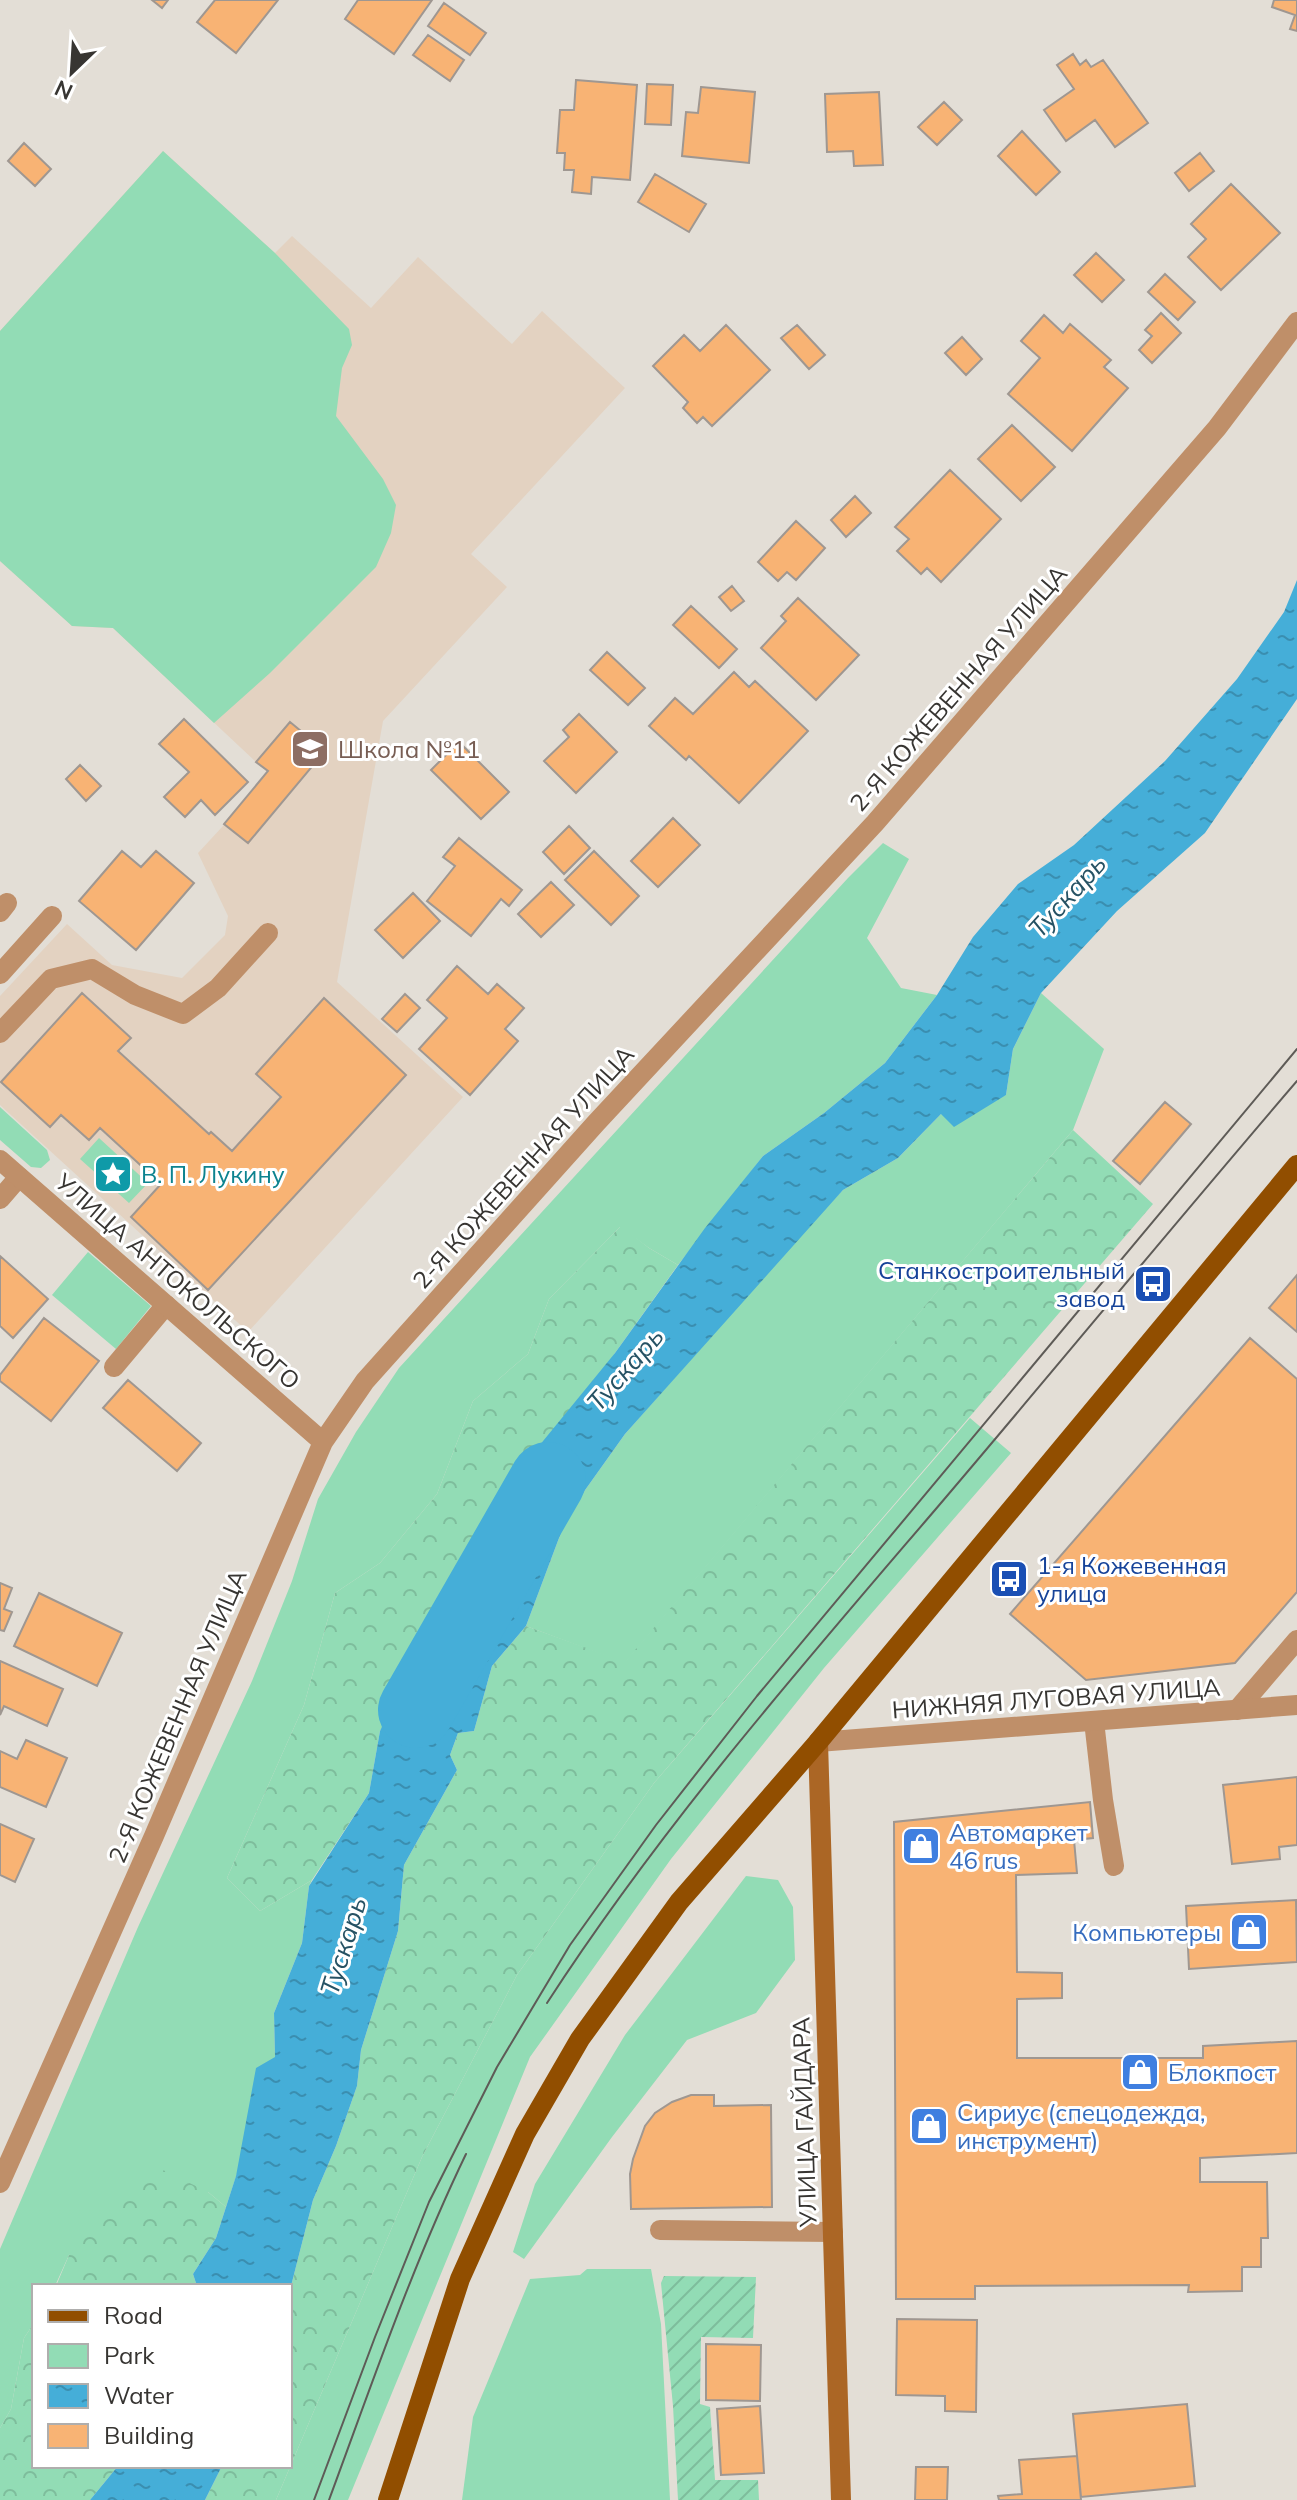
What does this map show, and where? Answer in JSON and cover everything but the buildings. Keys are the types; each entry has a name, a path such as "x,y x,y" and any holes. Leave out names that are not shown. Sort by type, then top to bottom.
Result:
{"main road":[{"path":"388,2500 460,2279 525,2134 580,2039 679,1902 818,1742 1297,1165"}],"street":[{"name":"2-Я КОЖЕВЕННАЯ УЛИЦА","path":"0,2183 154,1836 323,1442 365,1381 596,1123 886,811 1217,428 1297,322"},
{"path":"0,974 52,916"},
{"path":"0,1033 51,979 92,969 135,995 183,1014 218,988 268,933"},
{"name":"УЛИЦА АНТОКОЛЬСКОГО","path":"0,1160 323,1442"},
{"path":"0,1199 19,1177"},
{"path":"114,1367 166,1305"},
{"path":"1237,1710 1297,1640"},
{"name":"НИЖНЯЯ ЛУГОВАЯ УЛИЦА","path":"818,1742 1297,1705"},
{"path":"1094,1721 1114,1866"},
{"name":"УЛИЦА ГАЙДАРА","path":"818,1742 841,2500"},
{"path":"660,2230 833,2232"}],"shaded area":[{"name":"Школа №11","path":"163,151 275,253 292,236 371,308 418,257 512,344 542,311 625,388 471,554 507,587 383,721 337,982 463,1097 248,1332 0,1105 0,996 67,924 112,965 182,978 225,935 228,916 198,853 270,775 113,628 72,626 0,561 0,331"}],"green space":[{"path":"163,151 275,253 349,329 352,345 342,368 336,416 383,479 396,505 391,533 376,567 270,673 214,723 113,628 72,626 0,561 0,331"},
{"path":"883,843 909,859 867,938 901,988 937,995 885,1063 824,1113 763,1156 678,1265 620,1227 549,1299 528,1354 473,1401 437,1494 380,1563 335,1593 304,1705 227,1878 260,1911 312,1880 302,1943 274,2013 275,2057 226,2207 208,2192 69,2255 56,2284 32,2284 32,2326 24,2338 11,2409 0,2428 0,2249 138,1927 252,1681 292,1581 318,1499 356,1432 399,1368"},
{"path":"1041,993 1104,1049 1073,1130 625,1663 526,1626 568,1514 625,1434 843,1190 898,1158 941,1114 1006,1095 1013,1049"},
{"path":"0,1107 47,1150 50,1160 41,1168 31,1167 0,1140"},
{"path":"1073,1130 1153,1204 654,1783 517,1975 422,2157 292,2462 292,2284 313,2200 357,2086 361,2050 398,1931 404,1865 457,1770 450,1755 458,1733 474,1731 492,1666 526,1626 625,1662"},
{"path":"99,1138 148,1183 129,1203 80,1159"},
{"path":"621,1226 678,1265 615,1353 490,1552 497,1568 465,1624 443,1630 380,1731 369,1793 312,1880 260,1911 227,1878 304,1705 335,1593 380,1563 437,1494 473,1401 528,1354 549,1299"},
{"path":"88,1252 151,1306 116,1349 52,1295"},
{"path":"970,1418 1011,1453 824,1668 671,1859 530,2057 348,2500 276,2500 422,2157 517,1975 654,1783"},
{"path":"746,1876 778,1880 793,1907 795,1960 756,2013 687,2040 524,2259 513,2252 535,2184 625,2035"},
{"path":"163,2170 208,2192 226,2207 216,2238 193,2274 196,2284 57,2284 69,2255 115,2196"},
{"path":"587,2269 651,2269 661,2324 670,2500 462,2500 473,2417 530,2279 580,2275"},
{"path":"664,2276 756,2277 753,2338 701,2337 700,2404 710,2407 715,2480 758,2480 759,2500 678,2500 661,2283"},
{"path":"32,2326 32,2468 116,2468 90,2500 0,2500 0,2428 11,2409 24,2338"},
{"path":"221,2468 290,2468 276,2500 205,2500"}],"water":[{"path":"1297,580 1297,699 1205,833 1117,911 1041,993 1013,1049 1006,1095 954,1127 941,1114 898,1158 843,1190 625,1434 568,1514 526,1626 492,1666 474,1731 458,1733 450,1755 457,1770 404,1865 398,1931 361,2050 357,2086 313,2200 292,2284 196,2284 193,2274 216,2238 236,2176 256,2068 275,2057 274,2013 302,1943 309,1886 369,1793 380,1731 417,1653 443,1630 465,1624 497,1568 490,1552 489,1529 530,1457 615,1353 705,1228 763,1156 824,1113 885,1063 937,995 973,937 1018,884 1074,845 1165,761 1237,679 1284,612"},
{"path":"116,2468 221,2468 205,2500 90,2500"}],"waterway":[{"name":"Тускарь","path":"416,1710 548,1480"}],"tram line":[{"path":"314,2500 429,2202 497,2067 570,1945 656,1825 757,1696 1297,1049"},
{"path":"547,2003 637,1874 733,1750 1297,1081"},
{"path":"329,2500 410,2282 466,2154"}],"place":[{"name":"Школа №11","path":"310,749"},
{"name":"В. П. Лукину","path":"113,1174"},
{"name":"Станкостроительный завод","path":"1153,1284"},
{"name":"1-я Кожевенная улица","path":"1009,1579"},
{"name":"Автомаркет 46 rus","path":"921,1846"},
{"name":"Компьютеры","path":"1249,1932"},
{"name":"Блокпост","path":"1140,2072"},
{"name":"Сириус (спецодежда, инструмент)","path":"929,2126"}]}
